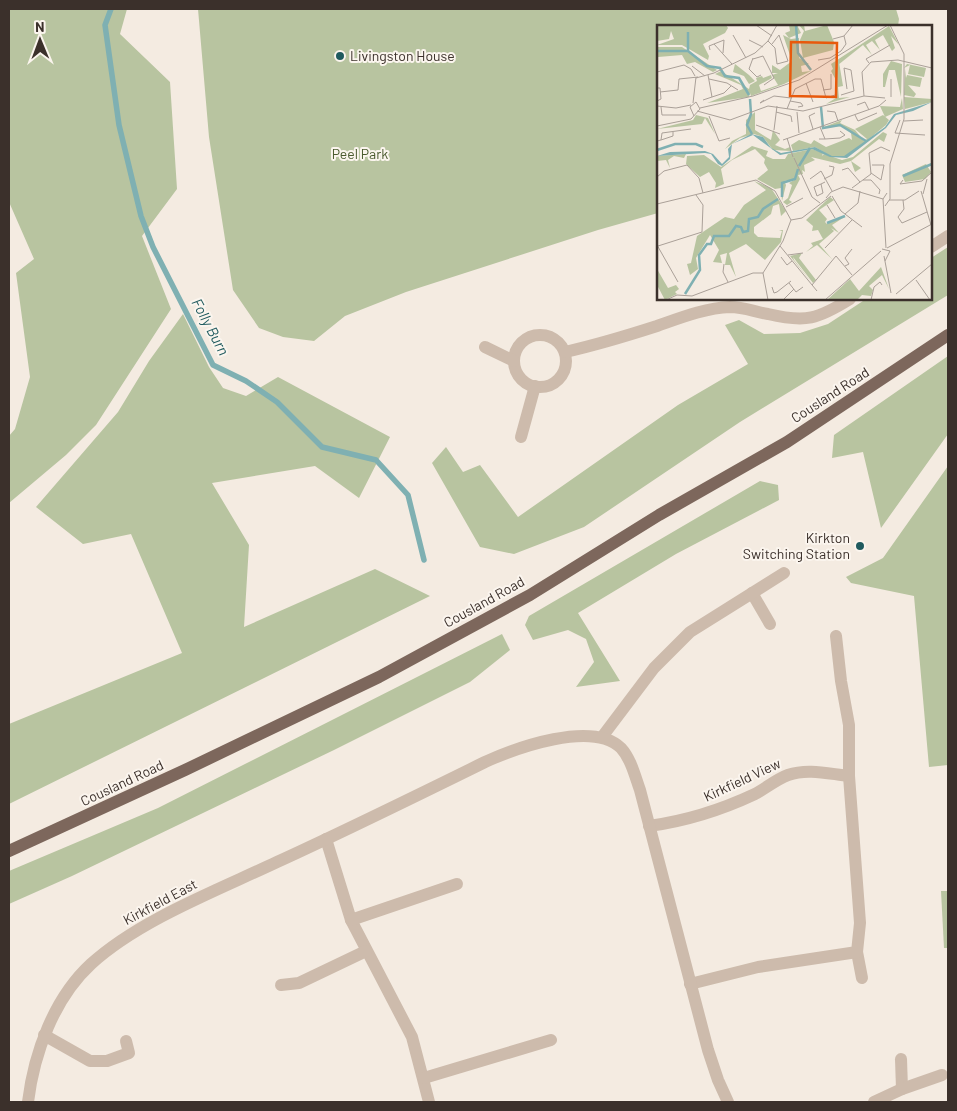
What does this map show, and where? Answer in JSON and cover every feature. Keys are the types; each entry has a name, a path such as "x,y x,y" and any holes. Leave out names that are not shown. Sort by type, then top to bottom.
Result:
{"main road":[{"name":"Cousland Road","path":"9,851 185,770 379,677 530,595 658,515 787,442 948,335"}],"street":[{"path":"932,247 948,236"},
{"path":"565,352 594,346 698,313 729,307 745,308 800,320 825,314 848,300"},
{"path":"536,335 545,335 553,338 565,352 565,367 562,375 550,385 543,387 526,383 515,370 514,360 520,344 527,338 536,335"},
{"path":"485,347 514,360"},
{"path":"521,437 535,386"},
{"path":"728,1102 708,1050 640,790 630,761 620,748 602,737 654,668 690,632 784,573"},
{"path":"752,593 770,624"},
{"path":"836,636 841,681 849,725 849,776 860,923 857,952 862,978"},
{"name":"Kirkfield East","path":"28,1102 44,1035 66,994 90,965 119,942 160,918 508,752 579,736 602,737"},
{"name":"Kirkfield View","path":"649,826 681,821 722,808 756,793 788,775 811,771 849,776"},
{"path":"326,839 351,920 412,1037 429,1102"},
{"path":"351,920 457,884"},
{"path":"281,985 299,983 366,951"},
{"path":"690,984 758,967 857,952"},
{"path":"44,1035 90,1062 107,1061 129,1052"},
{"path":"424,1078 551,1040"},
{"path":"901,1059 902,1089"},
{"path":"874,1102 902,1089 942,1075"}],"green space":[{"path":"9,9 127,9 120,34 170,82 177,189 142,236 171,309 96,425 66,455 9,503 9,436 15,429 30,377 16,273 34,259 9,202"},
{"name":"Peel Park","path":"198,9 896,9 899,19 898,25 657,25 657,213 598,230 406,292 345,316 314,341 283,337 259,328 233,290 209,137"},
{"path":"948,247 948,295 740,422 584,527 514,554 480,547 432,463 446,447 463,472 480,465 518,517 678,405 748,364 725,325 739,320 764,334 800,333 828,324 864,300 932,300 932,257"},
{"path":"183,314 209,367 223,388 246,396 278,377 390,437 359,498 315,466 212,483 249,545 244,627 375,569 430,596 9,804 9,724 182,653 131,534 83,544 36,507 118,412 149,361"},
{"path":"948,356 948,434 881,528 863,452 832,458 834,435"},
{"path":"948,466 948,765 929,767 914,596 851,583 846,577 883,558"},
{"path":"760,481 778,485 779,500 676,554 578,613 620,681 576,687 594,662 586,639 568,630 533,640 525,625 529,616"},
{"path":"502,634 510,650 470,682 334,750 72,876 9,904 9,871 158,808"},
{"path":"941,891 948,891 948,948 944,948"}],"waterway":[{"name":"Folly Burn","path":"111,9 105,25 119,125 141,216 153,247 213,365 246,381 277,402 322,447 376,460 408,495 424,560"}],"place":[{"name":"Livingston House","path":"340,56"},
{"name":"Kirkton Switching Station","path":"860,546"}]}
